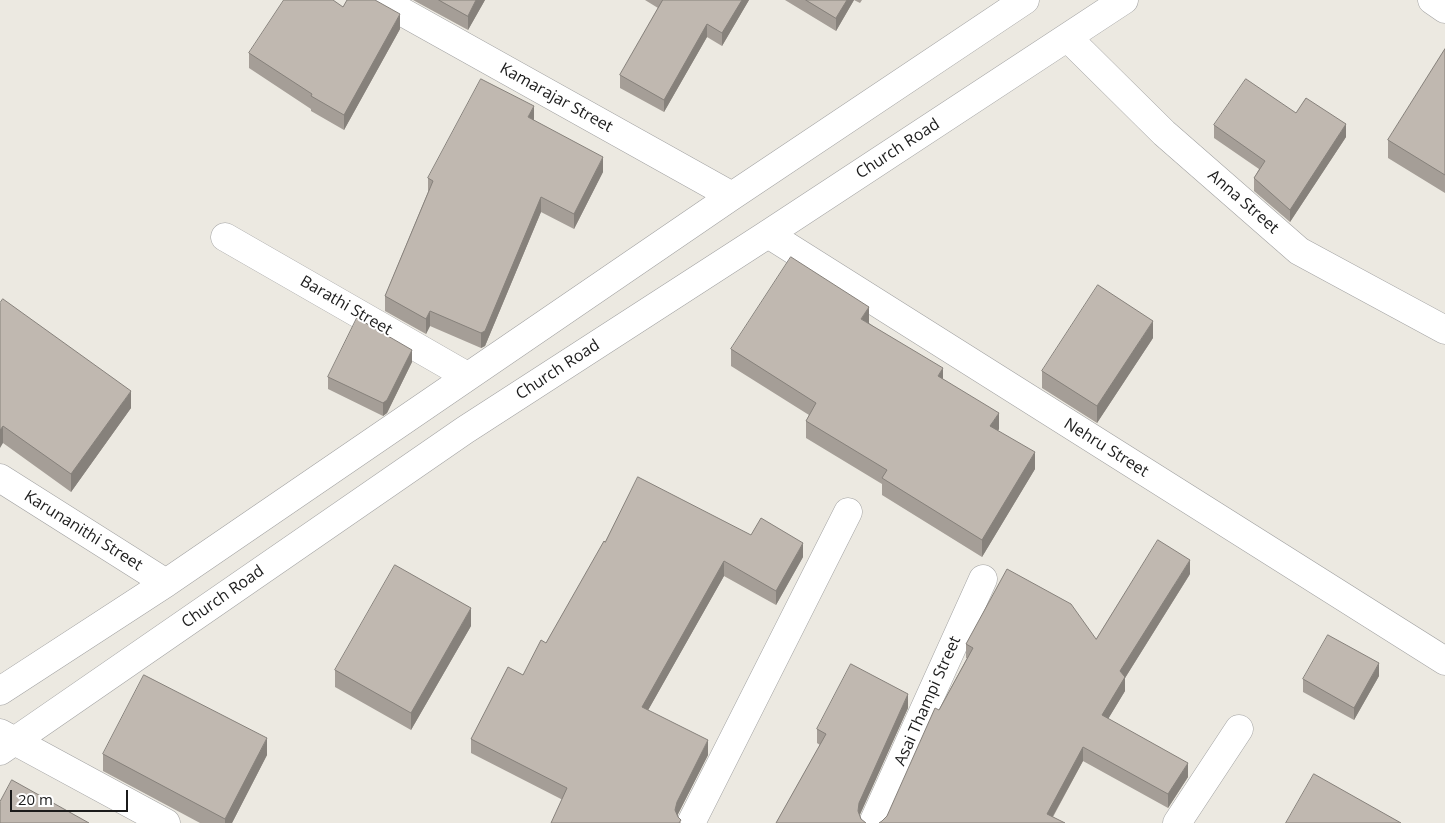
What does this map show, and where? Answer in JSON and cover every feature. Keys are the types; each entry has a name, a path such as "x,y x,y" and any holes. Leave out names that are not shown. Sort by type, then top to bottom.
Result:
{"street":[{"name":"Kamarajar Street","path":"380,0 732,196"},
{"path":"0,691 166,583 732,196 1025,0"},
{"name":"Church Road","path":"5,742 465,430 1124,0"},
{"path":"1432,0 1445,9"},
{"name":"Anna Street","path":"1068,38 1164,133 1299,251 1445,330"},
{"name":"Nehru Street","path":"768,234 1445,661"},
{"name":"Barathi Street","path":"225,236 467,376"},
{"name":"Karunanithi Street","path":"0,478 166,583"},
{"path":"691,823 848,512"},
{"name":"Asai Thampi Street","path":"873,823 983,578"},
{"path":"1177,823 1239,729"},
{"path":"5,742 166,823"}],"building":[{"path":"284,0 333,0 343,7 347,0 375,0 400,14 344,115 311,96 312,94 249,53"},
{"path":"439,0 476,0 468,16"},
{"path":"663,0 742,0 722,33 707,24 664,100 620,75"},
{"path":"806,0 847,0 836,18"},
{"path":"1445,49 1445,175 1388,140"},
{"path":"481,79 534,106 528,117 603,157 574,214 541,197 485,331 481,333 430,311 426,319 385,296 433,181 428,178"},
{"path":"1246,79 1296,113 1306,98 1346,124 1290,210 1254,178 1265,161 1214,125"},
{"path":"791,257 869,307 861,319 943,368 938,376 999,413 990,426 1035,452 982,540 882,478 887,470 806,421 816,403 731,349"},
{"path":"1098,285 1153,321 1097,406 1042,371"},
{"path":"3,299 131,391 71,474 3,426 0,430 0,303"},
{"path":"357,318 412,350 387,400 383,403 328,377"},
{"path":"638,477 751,535 761,518 803,543 776,591 724,561 642,707 708,740 677,802 675,810 681,820 679,823 551,823 567,788 471,739 508,667 523,675 541,640 546,643 605,542"},
{"path":"1158,540 1190,560 1120,671 1125,677 1102,715 1188,763 1168,794 1083,747 1047,814 1065,823 879,823 887,816 935,708 939,710 973,648 966,644 1007,569 1071,604 1096,639"},
{"path":"395,565 471,608 411,713 335,670"},
{"path":"1328,635 1379,663 1354,708 1303,679"},
{"path":"851,664 908,694 859,803 858,811 861,819 866,823 776,823 826,734 817,729"},
{"path":"144,675 267,738 225,819 103,754"},
{"path":"1314,774 1401,823 1286,823"},
{"path":"12,780 89,823 0,823 0,802"}]}
